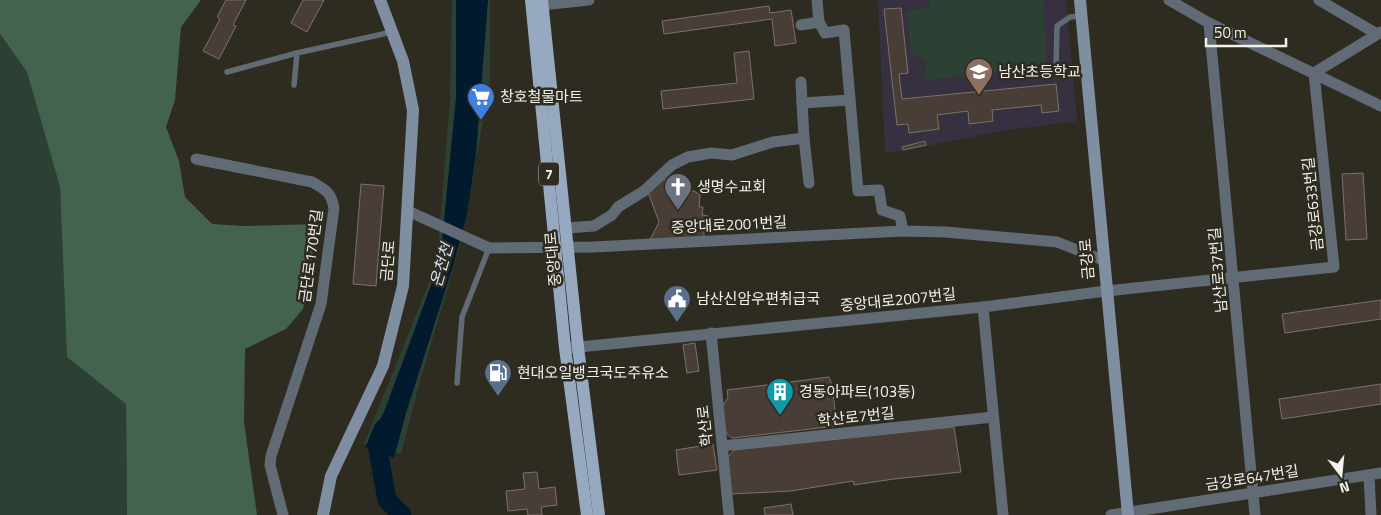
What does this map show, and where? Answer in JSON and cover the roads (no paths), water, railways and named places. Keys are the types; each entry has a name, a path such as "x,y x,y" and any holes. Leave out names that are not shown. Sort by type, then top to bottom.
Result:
{"main road":[{"name":"중앙대로","path":"538,2 567,228 562,247"},
{"name":"중앙대로","path":"538,2 587,515"},
{"name":"중앙대로","path":"572,348 599,515"}],"street":[{"name":"금단로","path":"323,515 331,476 383,366 403,286 412,110 403,61 380,0"},
{"path":"538,2 589,0"},
{"path":"817,0 820,22 825,33 844,30 858,191 879,190 882,210 900,216 903,231"},
{"name":"금강로","path":"1080,0 1128,514"},
{"path":"1169,0 1209,23 1381,106"},
{"path":"1314,73 1379,33 1319,0"},
{"path":"801,25 820,22"},
{"name":"남산로37번길","path":"1209,23 1255,515"},
{"name":"금강로633번길","path":"1106,291 1334,267 1314,73"},
{"path":"801,82 809,183"},
{"path":"802,104 850,100"},
{"path":"567,228 594,226 612,215 618,207 644,191 672,165 688,157 711,153 732,155 773,142 804,138"},
{"name":"금단로170번길","path":"196,159 312,182 325,189 332,197 334,208 321,304 271,456 270,465 283,515"},
{"path":"408,211 489,248"},
{"name":"중앙대로2001번길","path":"562,247 903,231 945,232 1056,242 1103,260"},
{"name":"중앙대로","path":"489,248 562,247"},
{"name":"중앙대로2007번길","path":"572,348 983,307 1106,291"},
{"path":"983,307 1003,515"},
{"name":"학산로","path":"711,333 729,515"},
{"name":"학산로7번길","path":"722,446 993,417"},
{"name":"금강로647번길","path":"1111,515 1128,514 1381,473"},
{"path":"1369,475 1371,515"}],"lane":[{"path":"1056,69 1057,26 1070,17 1081,16"},
{"path":"227,72 297,53 392,32"},
{"path":"294,85 297,53"},
{"path":"457,383 462,317 489,248"}],"water":[{"name":"온천천","path":"456,0 488,0 476,154 467,214 454,263 406,413 394,458 365,447 384,412 440,261 456,97"}],"waterway":[{"name":"온천천","path":"383,429 377,444 387,500 402,515"}],"place":[{"name":"남산초등학교","path":"979,96"},
{"name":"창호철물마트","path":"481,121"},
{"name":"생명수교회","path":"678,211"},
{"name":"남산신암우편취급국","path":"677,323"},
{"name":"현대오일뱅크국도주유소","path":"498,397"},
{"name":"경동아파트(103동)","path":"780,416"}]}
